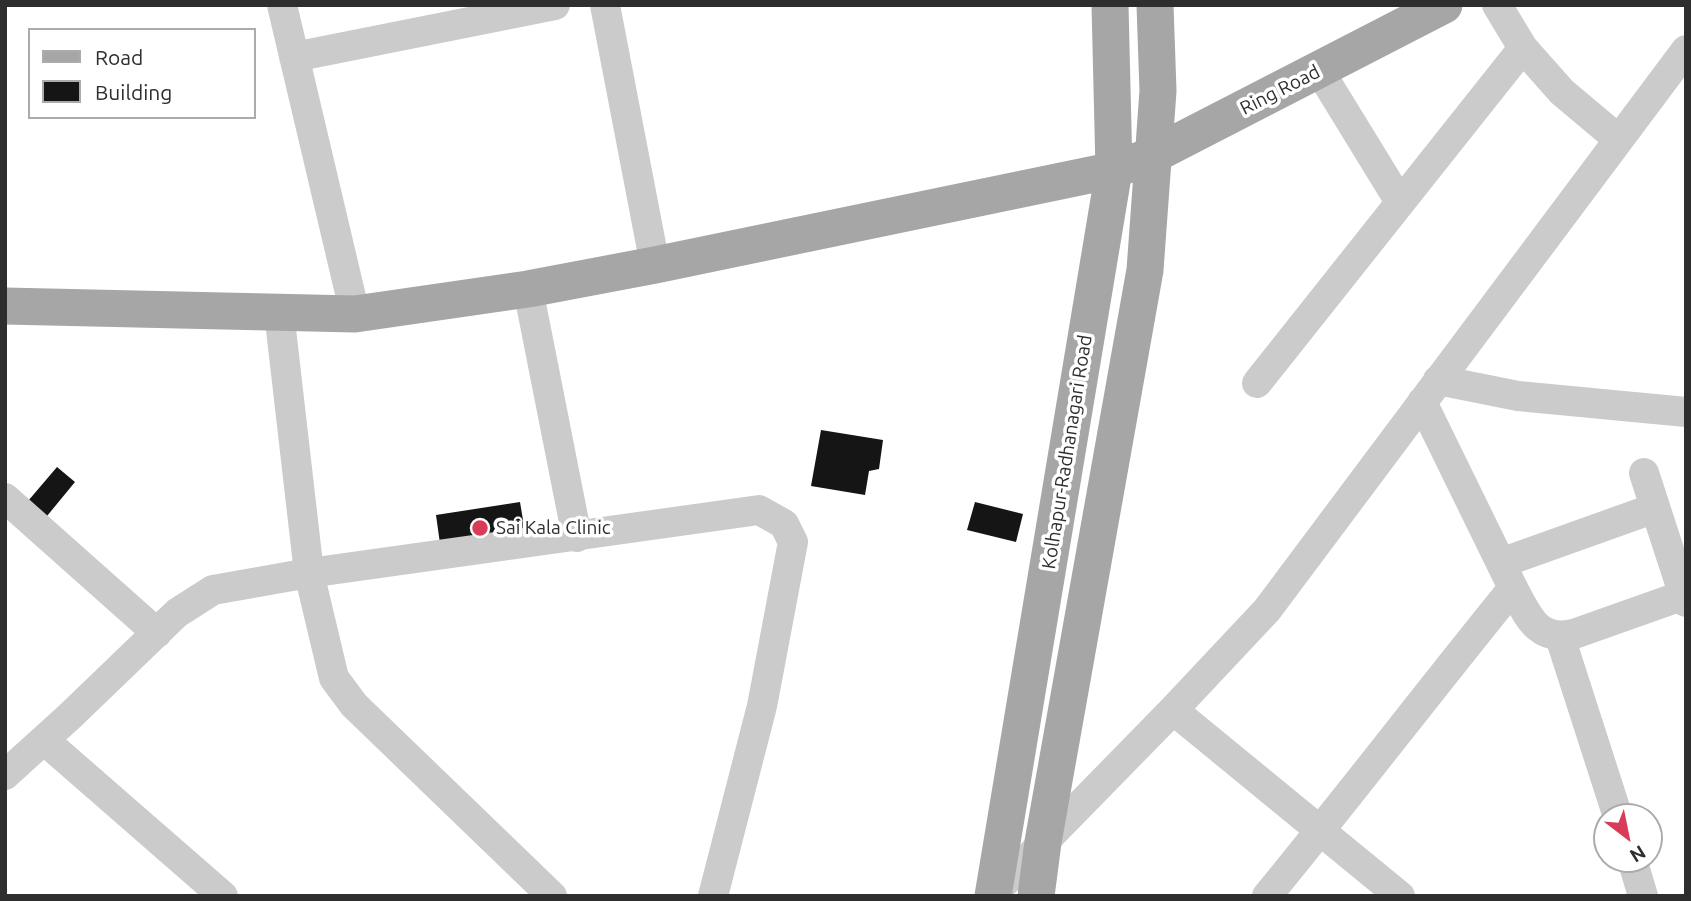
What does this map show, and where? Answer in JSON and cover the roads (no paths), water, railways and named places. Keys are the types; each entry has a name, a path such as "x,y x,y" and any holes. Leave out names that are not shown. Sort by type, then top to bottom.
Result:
{"main road":[{"name":"Kolhapur-Radhanagari Road","path":"993,894 1114,170 1110,5"},
{"path":"1036,896 1043,842 1145,270 1158,91 1155,5"},
{"name":"Ring Road","path":"5,306 355,314 528,289 655,265 1114,170 1153,155 1444,5"}],"street":[{"path":"282,5 355,314"},
{"path":"294,57 555,5"},
{"path":"605,5 655,265"},
{"path":"1497,5 1523,48 1562,92 1618,139"},
{"path":"1257,383 1523,48"},
{"path":"993,894 1267,610 1686,50"},
{"path":"1319,70 1400,202"},
{"path":"528,289 577,537"},
{"path":"279,312 309,573 334,678 354,705 552,896"},
{"path":"1430,391 1518,396 1686,412"},
{"path":"1430,391 1507,575 1528,617 1538,628 1560,637 1685,598 1644,473"},
{"path":"5,498 157,633"},
{"path":"1266,896 1320,832 1429,692 1507,575 1655,508"},
{"path":"5,775 177,613 213,590 309,573 759,510 784,524 793,542 761,706 713,896"},
{"path":"1560,637 1613,803"},
{"path":"1173,709 1400,896"},
{"path":"44,740 223,896"},
{"path":"1636,873 1643,896"}],"place":[{"name":"Sai Kala Clinic","path":"480,528"}]}
